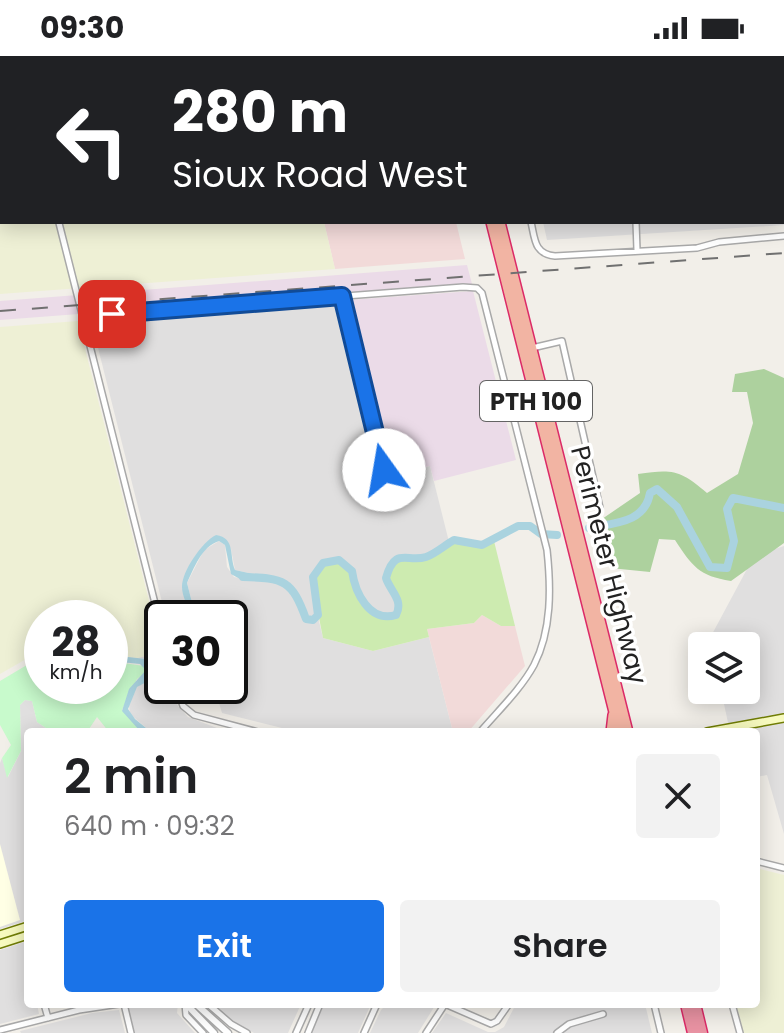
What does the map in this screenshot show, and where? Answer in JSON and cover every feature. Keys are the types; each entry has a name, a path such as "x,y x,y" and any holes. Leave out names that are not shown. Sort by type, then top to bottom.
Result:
{"highway":[{"name":"Perimeter Highway","path":"492,224 618,728"},
{"name":"Perimeter Highway","path":"501,224 627,728"},
{"path":"611,728 613,708"},
{"path":"625,720 632,728"},
{"path":"687,1008 693,1033"},
{"path":"696,1008 702,1033"}],"main road":[{"path":"729,728 784,718"},
{"path":"0,935 24,927"},
{"path":"0,944 24,936"}],"street":[{"path":"59,224 154,600"},
{"path":"531,224 540,252 555,256 697,248 719,242 784,236"},
{"path":"636,224 637,250"},
{"path":"83,316 477,288 484,297 547,550 551,582 541,650 522,682 483,728"},
{"path":"342,296 384,470"},
{"path":"532,348 562,341 600,508"},
{"path":"182,704 187,711 241,728"},
{"path":"760,862 784,868"},
{"path":"45,1008 48,1018"},
{"path":"0,1030 14,1030 48,1018 101,1008"},
{"path":"123,1008 131,1033"},
{"path":"185,1008 186,1015 203,1033"},
{"path":"189,1008 214,1033"},
{"path":"200,1008 228,1033"},
{"path":"213,1008 247,1033"},
{"path":"296,1033 307,1008"},
{"path":"308,1033 318,1008"},
{"path":"364,1033 375,1008"},
{"path":"426,1033 442,1008"},
{"path":"454,1008 491,1024 506,1008"},
{"path":"655,1008 661,1033"},
{"path":"733,1008 740,1033"},
{"path":"557,1033 569,1024 603,1014"}],"shaded area":[{"path":"0,224 324,224 335,269 0,294"},
{"path":"324,224 456,224 465,259 335,269"},
{"path":"543,224 784,224 784,225 547,240"},
{"path":"467,265 472,284 0,320 0,301"},
{"path":"473,291 516,460 434,481 430,466 393,475 348,300"},
{"path":"348,300 393,475 430,466 449,542 429,555 406,555 393,563 386,579 397,599 399,611 391,617 379,616 374,612 354,587 349,567 334,559 319,568 313,587 323,638 373,651 429,637 452,728 282,728 222,713 219,704 248,704 248,600 191,600 187,583 204,550 219,541 225,545 227,567 234,577 248,580 253,574 235,570 231,549 216,535 196,555 186,574 183,593 185,600 161,600 91,320"},
{"path":"78,321 149,600 144,600 144,656 128,657 128,600 24,600 24,660 0,674 0,327"},
{"path":"784,546 784,834 767,775 760,776 760,728 729,728 724,704 760,704 760,632 713,632 754,556"},
{"path":"482,615 501,626 515,626 525,666 471,728 452,728 427,629 474,623"},
{"path":"144,682 144,704 177,704 188,717 217,728 146,728 130,714 133,692"},
{"path":"24,701 24,704 33,704 37,722 46,728 24,728 24,921 0,929 0,763 2,758 8,777 21,751 20,705"},
{"path":"0,844 20,920 0,927"},
{"path":"760,869 784,875 784,1033 742,1033 736,1008 760,1008"},
{"path":"24,942 24,1008 38,1008 39,1014 0,1024 0,950"},
{"path":"127,1008 178,1008 177,1013 195,1033 133,1033"},
{"path":"217,1008 299,1008 288,1033 254,1033 232,1021"},
{"path":"322,1008 369,1008 358,1033 311,1033"},
{"path":"434,1008 418,1033 370,1033 381,1010"},
{"path":"514,1008 646,1008 652,1033 432,1033 446,1013 488,1032 504,1027"},
{"path":"119,1010 125,1033 20,1031 92,1013"}],"green space":[{"path":"764,369 784,378 784,543 731,581 711,576 697,568 675,540 659,539 650,572 610,568 602,519 640,493 638,474 676,473 707,493 738,474 753,423 747,392 732,392 735,374"},
{"path":"455,541 483,546 494,541 515,626 501,626 482,615 474,623 427,629 429,637 373,651 323,638 312,582 319,568 334,559 343,563 369,608 391,617 399,610 397,599 386,579 392,563 396,559 426,556"},
{"path":"128,664 144,666 144,674 137,679 128,698"},
{"path":"24,667 24,701 20,705 21,751 7,778 2,758 11,745 0,725 0,681"},
{"path":"33,704 125,704 122,710 138,728 106,728 97,717 90,728 46,728 37,722"}],"water":[{"path":"216,535 227,540 235,570 253,574 255,579 240,579 231,574 225,545 219,541 199,558 187,583 191,600 185,600 182,587 185,573 205,544"},
{"path":"128,657 144,659 144,668 140,664 128,663"},
{"path":"144,672 144,683 137,687 128,709 146,728 137,728 122,711 124,704 128,704 129,689"}],"waterway":[{"path":"589,528 618,523 635,516 647,503 650,493 657,489 677,507 710,567 727,568 734,541 727,509 733,498 784,508"},
{"path":"243,577 268,578 285,584 296,596 306,619 313,620 318,615 313,577 323,563 339,560 352,571 356,588 371,610 386,616 396,615 397,600 386,578 393,562 398,559 426,557 454,540 482,545 518,526 530,526 541,534 557,535"}],"railway":[{"path":"0,311 784,253"}],"route":[{"path":"112,314 342,296 384,470"}]}
